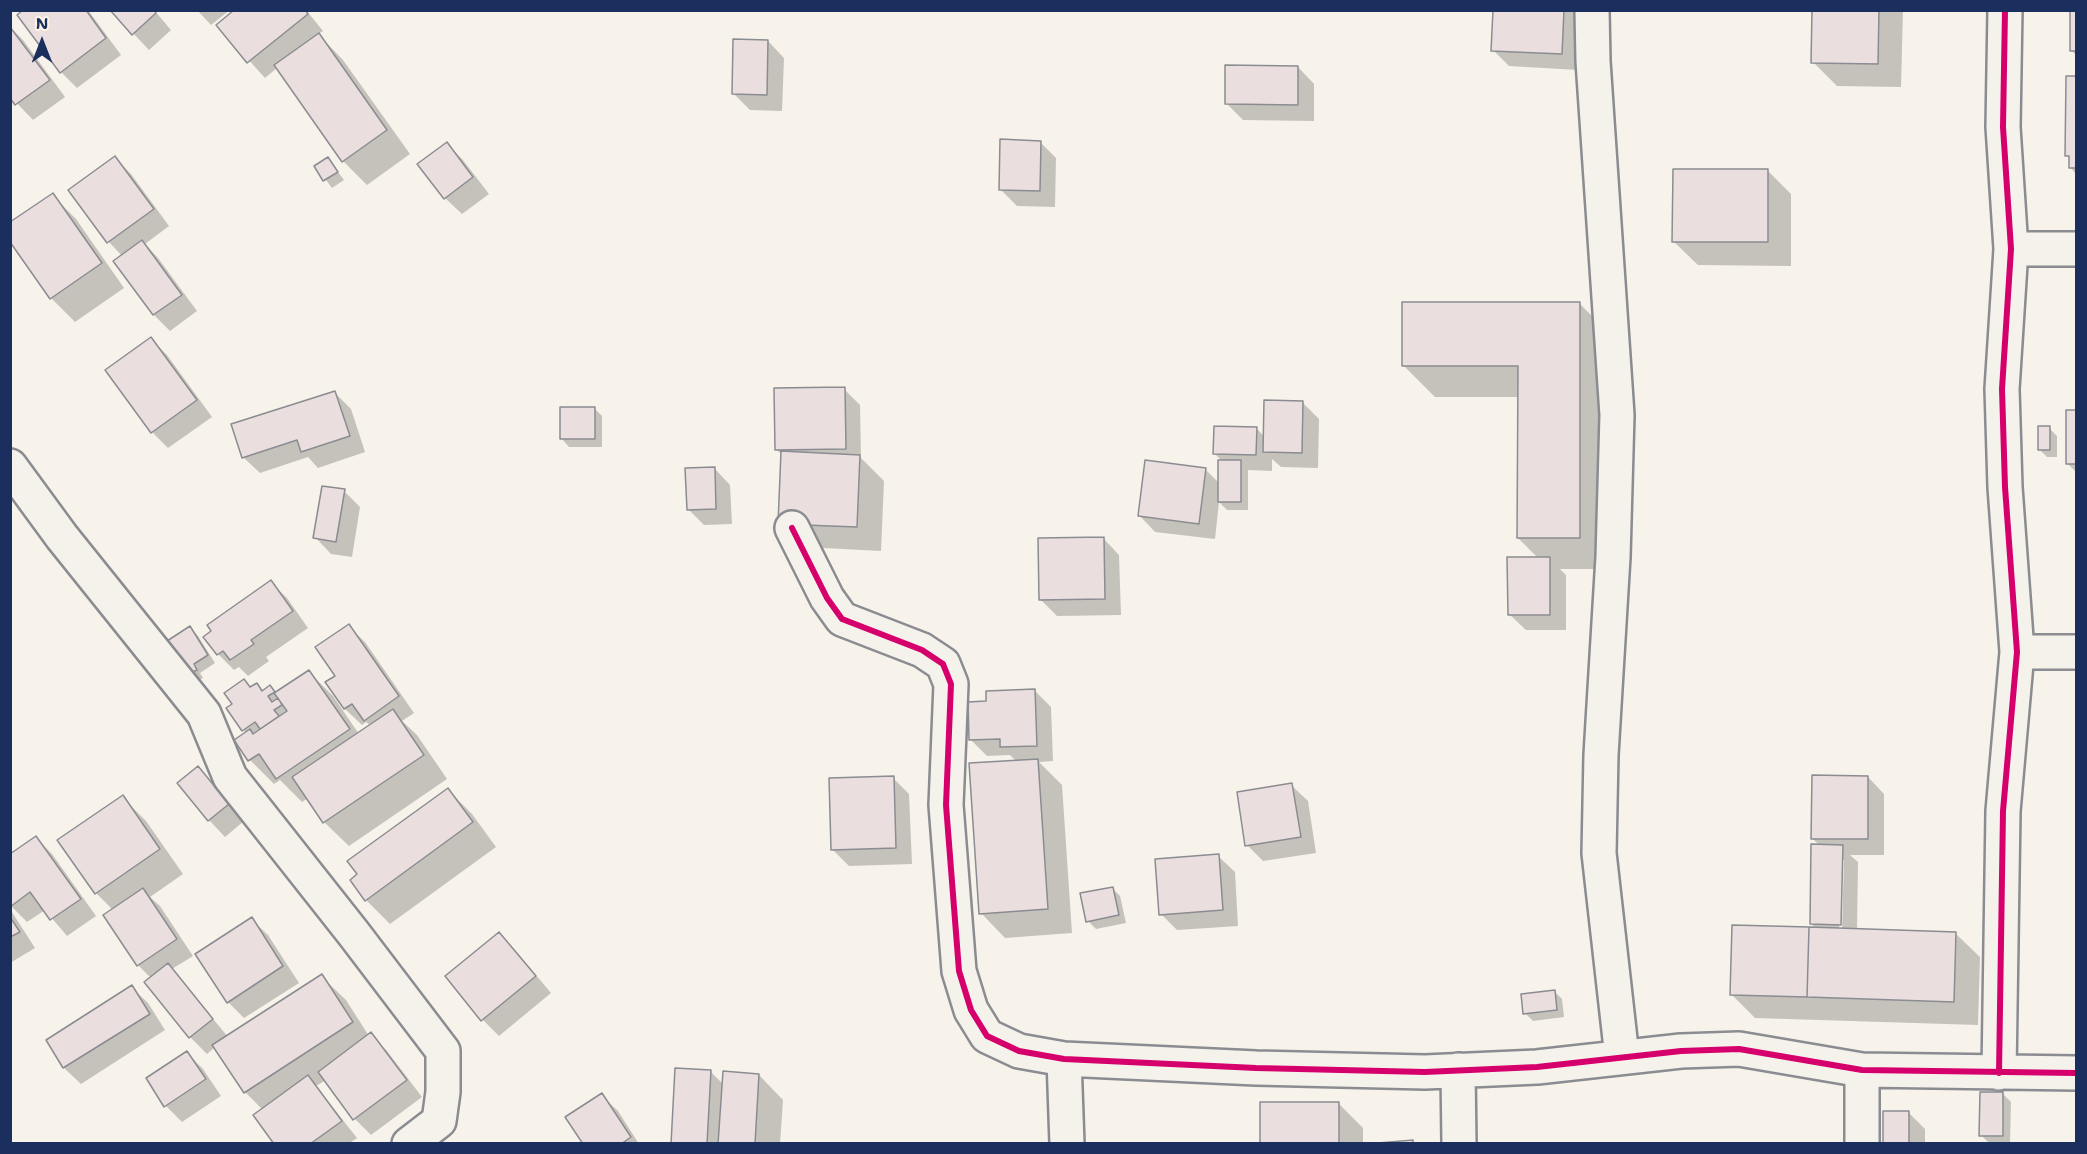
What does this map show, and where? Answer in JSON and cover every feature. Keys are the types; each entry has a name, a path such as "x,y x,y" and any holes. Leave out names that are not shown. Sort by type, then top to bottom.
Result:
{"street":[{"path":"1592,10 1596,107 1617,415 1613,557 1601,755 1599,853 1622,1057"},
{"path":"1999,1073 2004,811 2018,652 2005,487 2002,389 2011,249 2003,127 2005,10"},
{"path":"2011,249 2076,249"},
{"path":"10,466 62,537 204,714 230,777 443,1051 443,1092 439,1121 409,1143"},
{"path":"792,528 827,598 842,619 922,650 943,664 951,684 946,805 959,971 971,1010 987,1036 1019,1051 1064,1059 1256,1068 1425,1072 1537,1067 1681,1051 1739,1049 1863,1070 2076,1073"},
{"path":"2018,652 2076,652"},
{"path":"1064,1059 1067,1143"},
{"path":"1458,1070 1459,1143"},
{"path":"1863,1070 1863,1143"}],"building":[{"path":"23,10 86,10 106,38 60,73 17,15"},
{"path":"110,10 154,10 156,13 132,35"},
{"path":"234,10 305,10 308,14 247,63 216,25"},
{"path":"1493,10 1564,10 1562,54 1491,51"},
{"path":"1812,10 1879,10 1878,64 1811,63"},
{"path":"2070,10 2076,10 2076,51 2070,51"},
{"path":"10,27 50,80 15,105 10,98"},
{"path":"319,33 387,130 342,162 274,65"},
{"path":"733,39 768,40 767,95 732,94"},
{"path":"1225,65 1298,66 1298,105 1225,104"},
{"path":"2066,76 2076,76 2076,168 2069,168 2069,156 2065,156"},
{"path":"1000,139 1041,141 1040,191 999,190"},
{"path":"447,142 473,177 444,199 417,164"},
{"path":"115,156 154,209 107,243 68,190"},
{"path":"328,157 338,172 323,181 314,166"},
{"path":"1673,169 1768,169 1768,242 1672,242"},
{"path":"53,193 102,263 50,299 10,242 10,222"},
{"path":"142,240 182,295 153,315 113,261"},
{"path":"1402,302 1580,302 1580,538 1517,538 1518,366 1402,366"},
{"path":"151,337 197,400 151,433 105,370"},
{"path":"845,387 846,449 775,450 774,388"},
{"path":"335,391 350,436 301,452 297,440 242,458 231,424"},
{"path":"1264,400 1303,401 1302,453 1263,452"},
{"path":"560,407 595,407 595,439 560,439"},
{"path":"2066,410 2076,410 2076,464 2066,464"},
{"path":"1214,426 1257,427 1256,455 1213,454"},
{"path":"2038,426 2050,426 2050,450 2038,450"},
{"path":"781,451 860,455 857,527 778,524"},
{"path":"1145,460 1206,468 1199,524 1138,516"},
{"path":"1218,460 1241,460 1241,502 1218,502"},
{"path":"715,467 716,509 687,510 685,468"},
{"path":"322,486 345,489 336,542 313,538"},
{"path":"1104,537 1105,599 1039,600 1038,538"},
{"path":"1507,557 1550,557 1550,615 1508,615"},
{"path":"271,580 293,611 251,640 254,644 230,660 223,651 217,655 203,637 211,631 207,625"},
{"path":"349,624 399,696 364,721 352,704 344,709 325,682 335,676 315,647"},
{"path":"190,626 208,655 194,664 197,670 188,674 167,641"},
{"path":"309,670 350,729 276,779 259,754 248,761 234,740 250,729 253,734 287,711 274,693"},
{"path":"244,679 250,687 257,683 262,691 270,685 275,692 268,696 272,702 278,698 282,705 274,710 279,716 260,729 255,722 242,731 226,708 232,704 224,693"},
{"path":"1035,689 1037,746 1000,747 1000,739 969,740 968,702 986,701 986,691"},
{"path":"393,709 424,755 323,823 292,777"},
{"path":"1038,759 1048,909 979,914 969,763"},
{"path":"198,766 229,804 208,821 177,783"},
{"path":"1812,775 1868,776 1868,839 1811,839"},
{"path":"894,776 896,848 831,850 829,778"},
{"path":"1292,783 1301,837 1245,846 1237,792"},
{"path":"448,788 473,822 365,901 350,880 357,874 347,861"},
{"path":"123,795 160,849 95,894 57,840"},
{"path":"36,836 81,899 50,920 30,892 10,907 10,854"},
{"path":"1811,844 1843,845 1841,925 1810,924"},
{"path":"1219,854 1223,910 1159,915 1155,859"},
{"path":"1113,887 1119,915 1086,922 1080,893"},
{"path":"143,888 177,939 137,966 103,915"},
{"path":"10,917 20,932 10,937"},
{"path":"252,917 283,966 227,1003 195,954"},
{"path":"1732,925 1809,927 1807,997 1730,995"},
{"path":"1809,927 1956,932 1954,1002 1807,997"},
{"path":"499,932 536,976 481,1021 445,976"},
{"path":"168,963 213,1019 189,1038 144,982"},
{"path":"322,974 353,1022 244,1093 212,1045"},
{"path":"132,985 150,1014 63,1068 46,1040"},
{"path":"1555,990 1557,1010 1523,1014 1521,994"},
{"path":"371,1032 407,1080 353,1120 318,1072"},
{"path":"187,1051 206,1079 164,1107 146,1078"},
{"path":"675,1068 711,1070 707,1144 671,1144"},
{"path":"723,1071 759,1074 755,1144 718,1144"},
{"path":"308,1075 342,1121 310,1144 274,1144 253,1115"},
{"path":"1980,1092 2003,1092 2003,1136 1979,1136"},
{"path":"602,1093 631,1137 621,1144 583,1144 565,1117"},
{"path":"1260,1102 1339,1102 1339,1144 1260,1144"},
{"path":"1883,1111 1909,1111 1909,1144 1883,1144"},
{"path":"1413,1140 1413,1144 1366,1144"}],"cycle path":[{"path":"1999,1073 2003,811 2017,652 2005,487 2002,389 2011,249 2003,127 2005,10"},
{"path":"792,528 827,598 842,619 922,650 943,664 951,684 946,805 959,971 971,1010 987,1036 1019,1051 1064,1059 1256,1068 1425,1072 1537,1067 1681,1051 1739,1049 1862,1070 2076,1073"}]}
